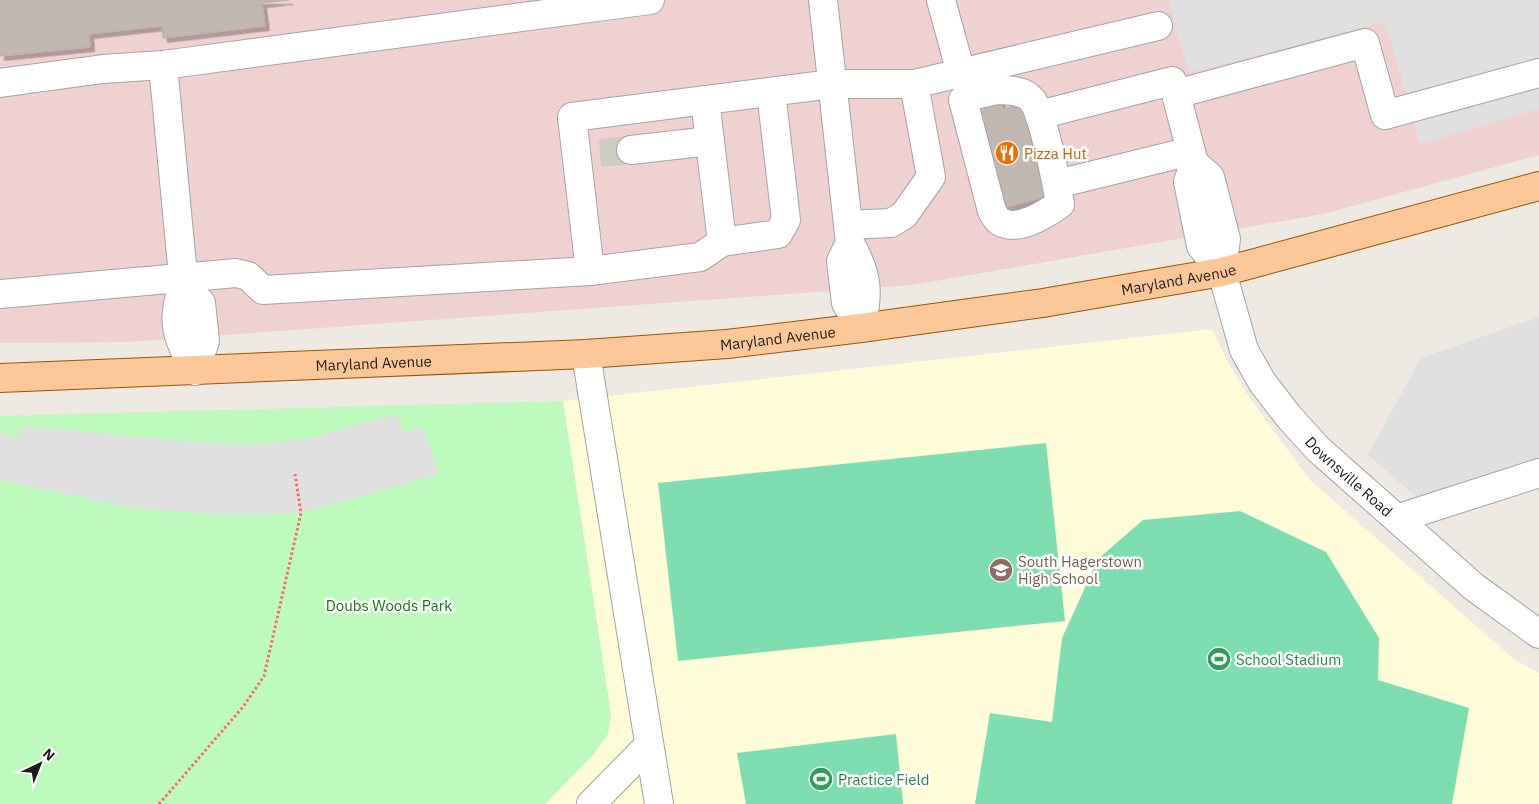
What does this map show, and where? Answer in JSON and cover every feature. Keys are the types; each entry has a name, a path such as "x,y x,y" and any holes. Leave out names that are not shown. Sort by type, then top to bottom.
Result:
{"main road":[{"name":"Maryland Avenue","path":"0,378 586,354 727,344 861,328 1043,302 1222,272 1539,186"}],"street":[{"path":"0,83 103,69 164,65 650,0"},
{"path":"823,0 849,234 840,261 846,303 861,328"},
{"path":"941,0 961,73"},
{"path":"590,271 588,154 572,117 832,84 914,84 1158,26"},
{"path":"1222,272 1201,246 1188,182 1192,157 1176,94 1365,43 1384,115 1539,73"},
{"path":"1020,59 1036,107 1057,184 1060,204 1047,214 1025,222 1009,225 998,221 992,211 963,100 966,97 996,90 1020,92 1036,107"},
{"path":"164,65 184,281 176,303 179,341 196,371"},
{"path":"1036,107 1172,81"},
{"path":"849,234 891,223 904,215 931,177 914,84"},
{"path":"0,294 184,281 236,272 248,276 263,290 590,271 700,258 722,242 778,234 786,220 771,92"},
{"path":"705,100 722,242"},
{"path":"631,150 710,141"},
{"path":"1057,184 1192,157"},
{"name":"Downsville Road","path":"1222,272 1244,350 1262,382 1289,417 1318,449 1399,518 1474,587 1539,634"},
{"path":"586,354 659,804"},
{"path":"1399,518 1539,473"},
{"path":"591,804 649,745"}],"path":[{"path":"159,804 243,707 264,676 301,514 295,474"}],"shaded area":[{"path":"0,0 1539,0 1539,155 1323,214 912,285 127,342 0,343"},
{"path":"1169,0 1539,0 1539,109 1420,144 1392,45 1383,22 1189,73"},
{"path":"1539,317 1539,465 1426,505 1368,455 1421,358"},
{"name":"South Hagerstown High School","path":"1212,329 1227,361 1251,400 1310,480 1515,660 1539,673 1539,804 545,804 593,755 611,715 563,401"},
{"path":"395,414 405,433 422,427 439,474 301,513 225,515 133,508 0,480 0,433 18,437 22,426 245,445 309,439"}],"green space":[{"name":"Doubs Woods Park","path":"563,401 611,715 608,734 593,755 545,804 0,804 0,416"},
{"path":"1046,443 1065,621 678,661 658,483"},
{"name":"School Stadium","path":"1240,511 1326,552 1379,638 1378,680 1469,708 1452,804 975,804 990,713 1052,722 1062,638 1098,559 1143,520"},
{"name":"Practice Field","path":"896,734 903,804 746,804 737,753"}],"building":[{"path":"0,0 289,0 262,3 265,26 163,38 162,26 89,34 90,47 0,56"},
{"name":"Pizza Hut","path":"998,94 1003,109 1022,104 1045,197 996,210 967,101"}],"tunnel":[{"path":"600,153 631,150"}],"place":[{"name":"Pizza Hut","path":"1007,153"},
{"name":"South Hagerstown High School","path":"1001,570"},
{"name":"School Stadium","path":"1219,659"},
{"name":"Practice Field","path":"821,779"}]}
